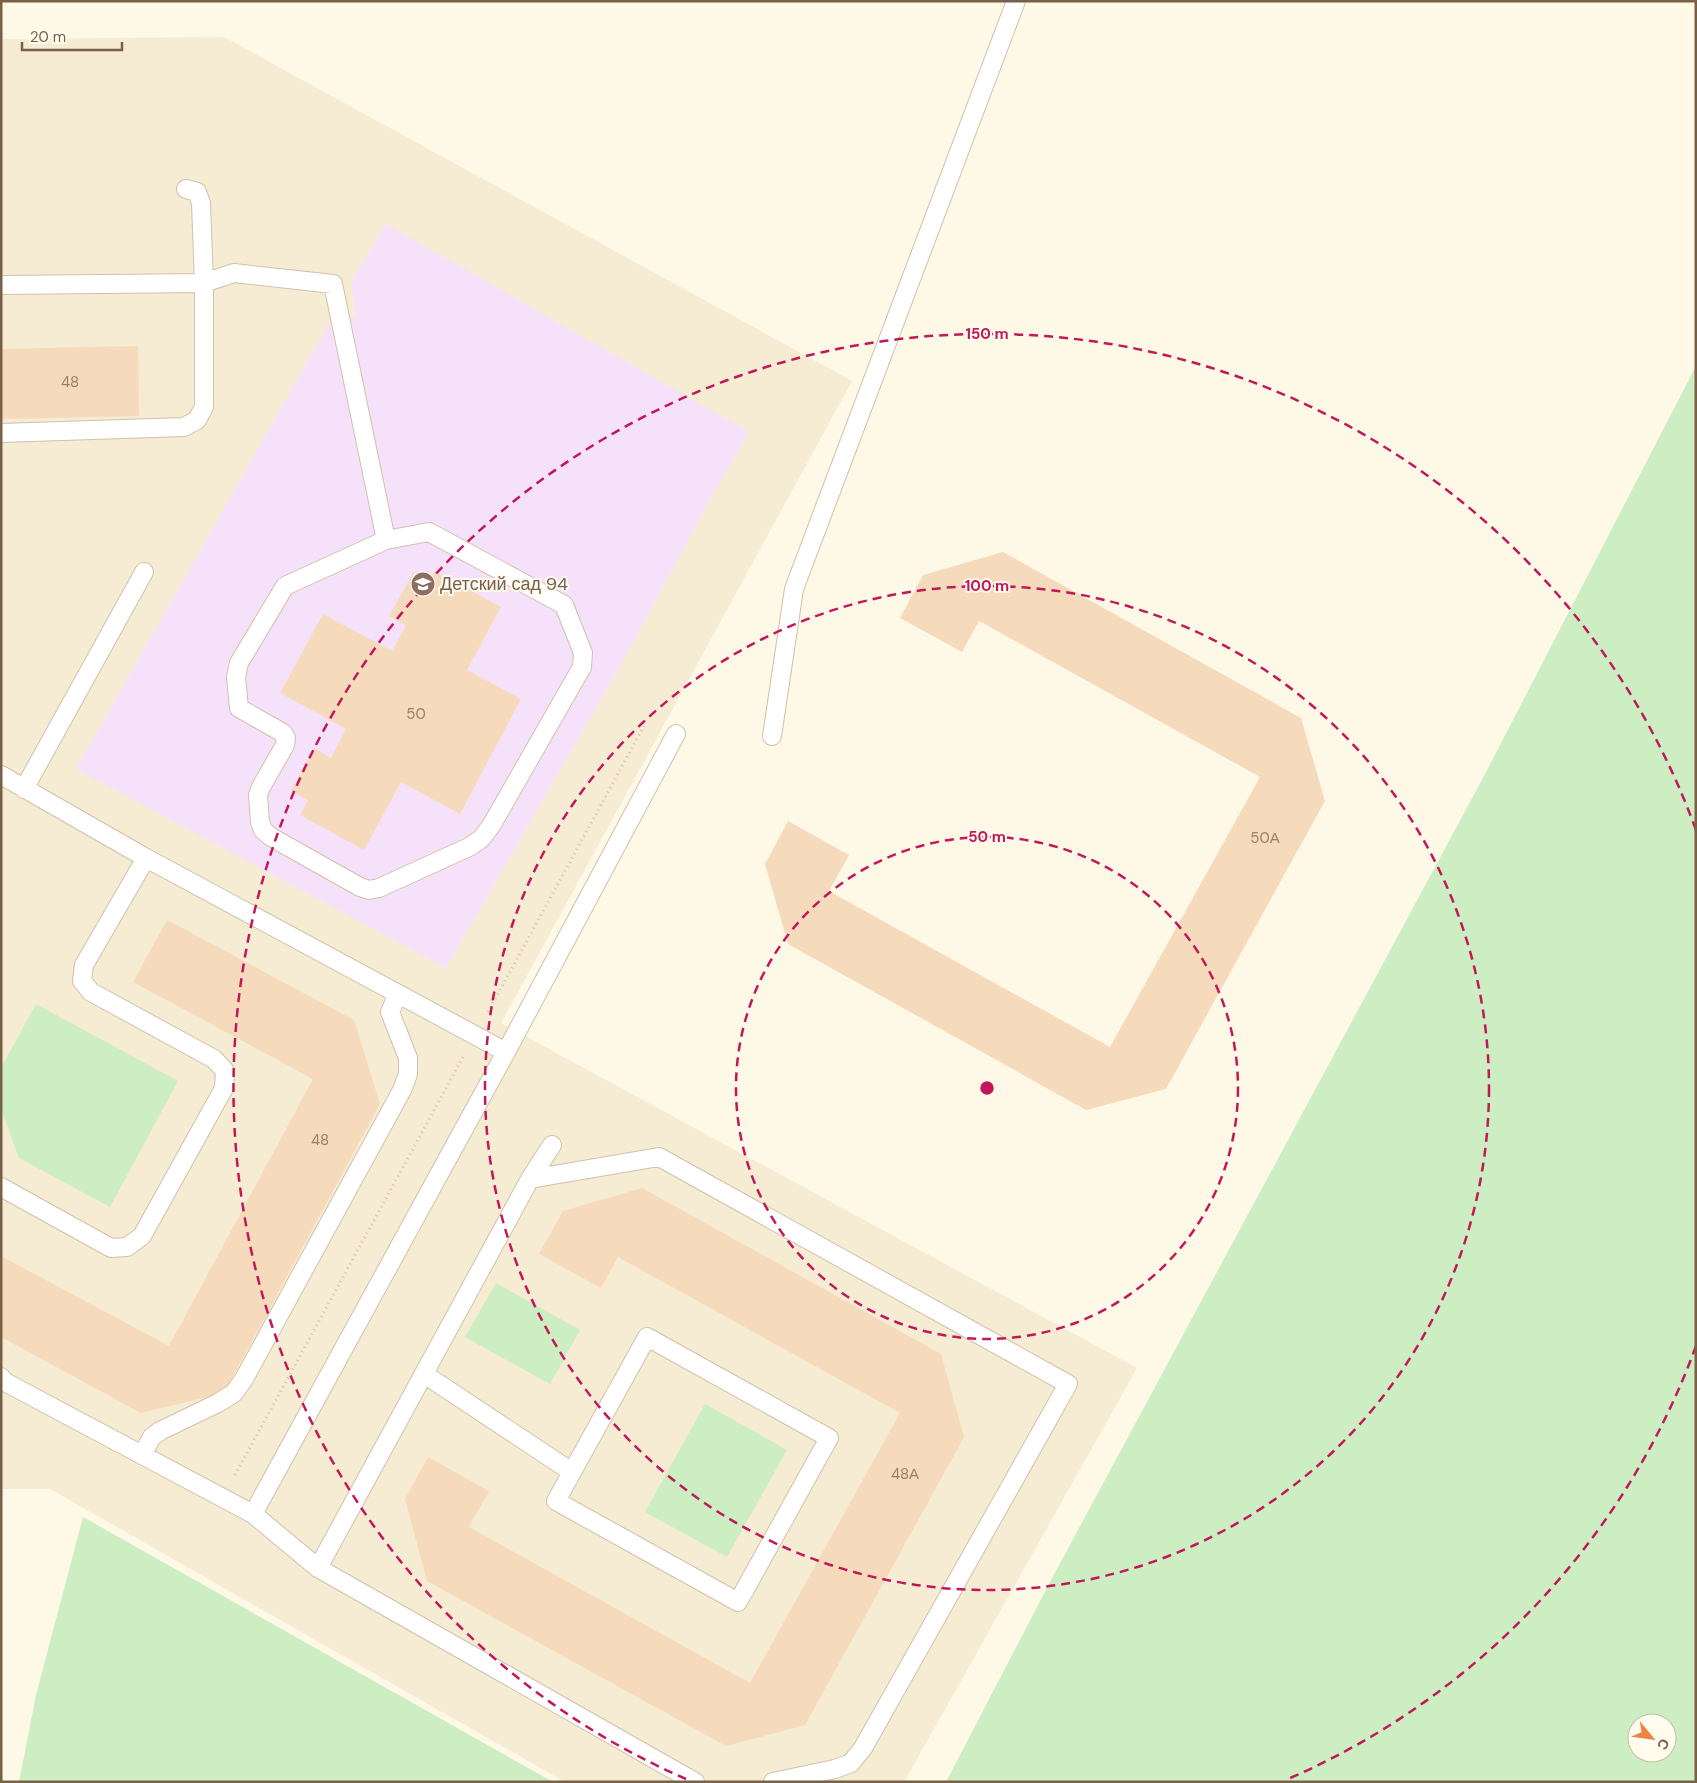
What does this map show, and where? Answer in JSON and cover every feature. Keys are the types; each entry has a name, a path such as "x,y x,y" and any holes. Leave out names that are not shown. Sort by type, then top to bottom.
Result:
{"lane":[{"path":"772,736 794,589 1016,1"},
{"path":"1,433 184,427 197,420 204,407 204,284 201,203 197,192 186,189"},
{"path":"1,285 204,284 234,273 333,284 386,540"},
{"path":"429,532 564,605 583,653 582,667 491,826 481,839 460,852 379,888 370,890 270,837 262,830 258,795 261,786 285,746 286,738 282,733 239,708 236,677 240,663 285,586 386,540 429,532"},
{"path":"24,788 144,572"},
{"path":"253,1514 506,1052 676,734"},
{"path":"1,775 146,858 506,1052"},
{"path":"1,1186 111,1248 127,1248 142,1236 224,1088 225,1071 214,1059 91,992 82,981 84,965 146,858"},
{"path":"142,1455 152,1437 160,1431 218,1403 234,1393 244,1379 402,1090 408,1074 408,1058 390,1012 398,994"},
{"path":"318,1568 530,1179 552,1145"},
{"path":"530,1179 659,1157 1068,1384 863,1748 851,1763 835,1769 773,1782"},
{"path":"647,1337 829,1438 738,1602 556,1500 572,1472 647,1337"},
{"path":"424,1374 572,1472"},
{"path":"2,1382 253,1514 318,1568 695,1782"}],"path":[{"path":"222,1497 644,726"}],"shaded area":[{"path":"224,37 852,381 501,1023 1137,1368 904,1782 565,1782 50,1489 1,1489 1,39"},
{"name":"Детский сад 94","path":"386,224 749,432 706,507 623,661 446,968 76,769 328,325 356,316 351,282"}],"green space":[{"path":"1696,366 1696,1782 946,1782 1050,1582 1484,776"},
{"path":"36,1004 178,1081 110,1207 19,1158 1,1109 1,1068"},
{"path":"496,1283 580,1330 550,1384 465,1337"},
{"path":"705,1404 787,1450 727,1557 645,1512"},
{"path":"83,1517 553,1782 19,1782 36,1695"}],"building":[{"path":"138,346 139,416 1,419 1,349"},
{"path":"1003,552 1301,718 1325,801 1166,1089 1086,1110 788,944 765,864 788,821 849,855 829,891 1110,1047 1260,777 979,621 962,652 900,618 923,575"},
{"path":"435,571 501,607 467,670 521,699 460,814 401,782 364,850 300,815 308,800 291,791 314,748 331,758 346,729 280,693 323,614 392,651 406,626 389,616 413,573 429,583"},
{"path":"167,920 354,1020 380,1104 224,1393 141,1413 1,1337 1,1256 169,1346 313,1079 133,982"},
{"path":"642,1188 941,1354 964,1437 805,1725 726,1746 427,1581 405,1499 428,1457 489,1491 469,1527 750,1683 900,1413 618,1257 601,1288 539,1254 563,1211"}],"place":[{"name":"Детский сад 94","path":"423,584"}]}
